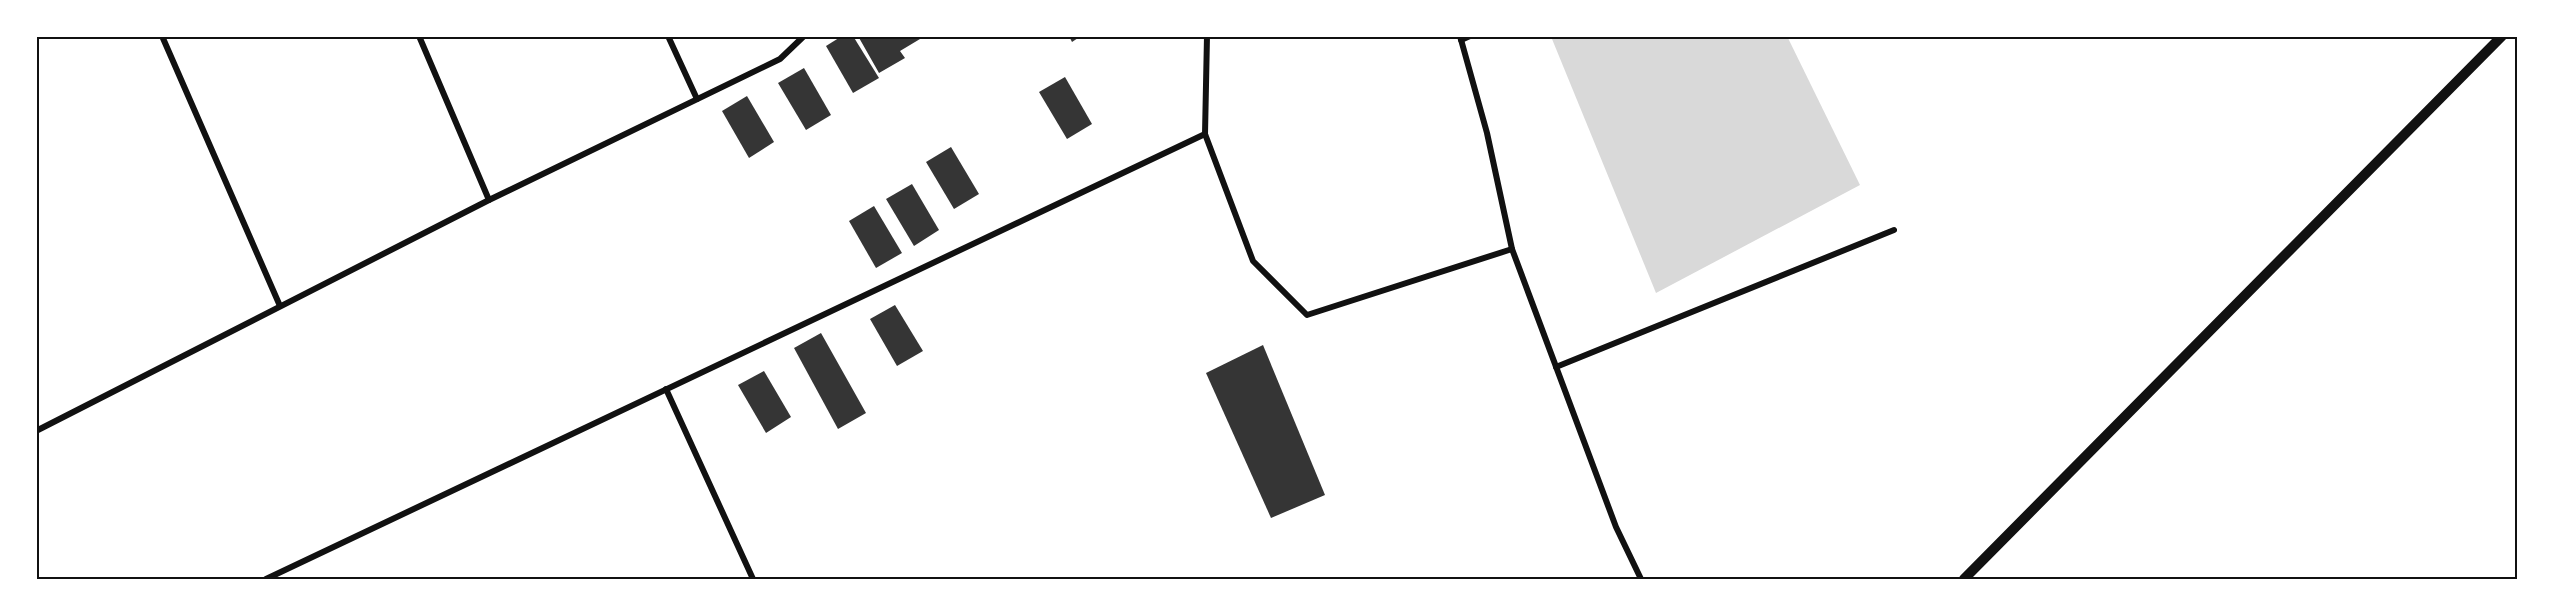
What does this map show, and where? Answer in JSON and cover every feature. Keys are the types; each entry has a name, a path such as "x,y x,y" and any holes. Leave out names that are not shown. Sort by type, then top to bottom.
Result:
{"street":[{"path":"162,36 280,306"},
{"path":"420,36 489,200"},
{"path":"668,36 697,99"},
{"path":"36,431 489,200 780,59 804,36"},
{"path":"1207,36 1205,134 1253,261 1307,315 1512,249"},
{"path":"1470,36 1461,38 1487,134 1512,249 1616,527 1641,579"},
{"path":"1964,579 2502,36"},
{"path":"266,579 1205,134"},
{"path":"1556,367 1894,230"},
{"path":"666,389 753,579"}],"shaded area":[{"path":"1563,36 1787,36 1860,185 1656,293 1552,39"}],"building":[{"path":"842,36 853,36 879,78 853,93 826,46"},
{"path":"858,36 925,36 900,51 905,58 879,73"},
{"path":"1069,36 1081,36 1072,42"},
{"path":"804,68 831,115 806,130 778,83"},
{"path":"1065,77 1092,124 1067,139 1039,92"},
{"path":"747,96 774,142 749,158 722,111"},
{"path":"951,147 979,194 954,209 926,162"},
{"path":"912,184 939,230 914,246 886,199"},
{"path":"874,206 902,253 876,268 849,221"},
{"path":"895,305 923,351 897,366 870,319"},
{"path":"821,333 866,413 838,429 794,348"},
{"path":"1263,345 1325,495 1271,518 1206,373"},
{"path":"764,371 791,417 766,433 738,385"}]}
